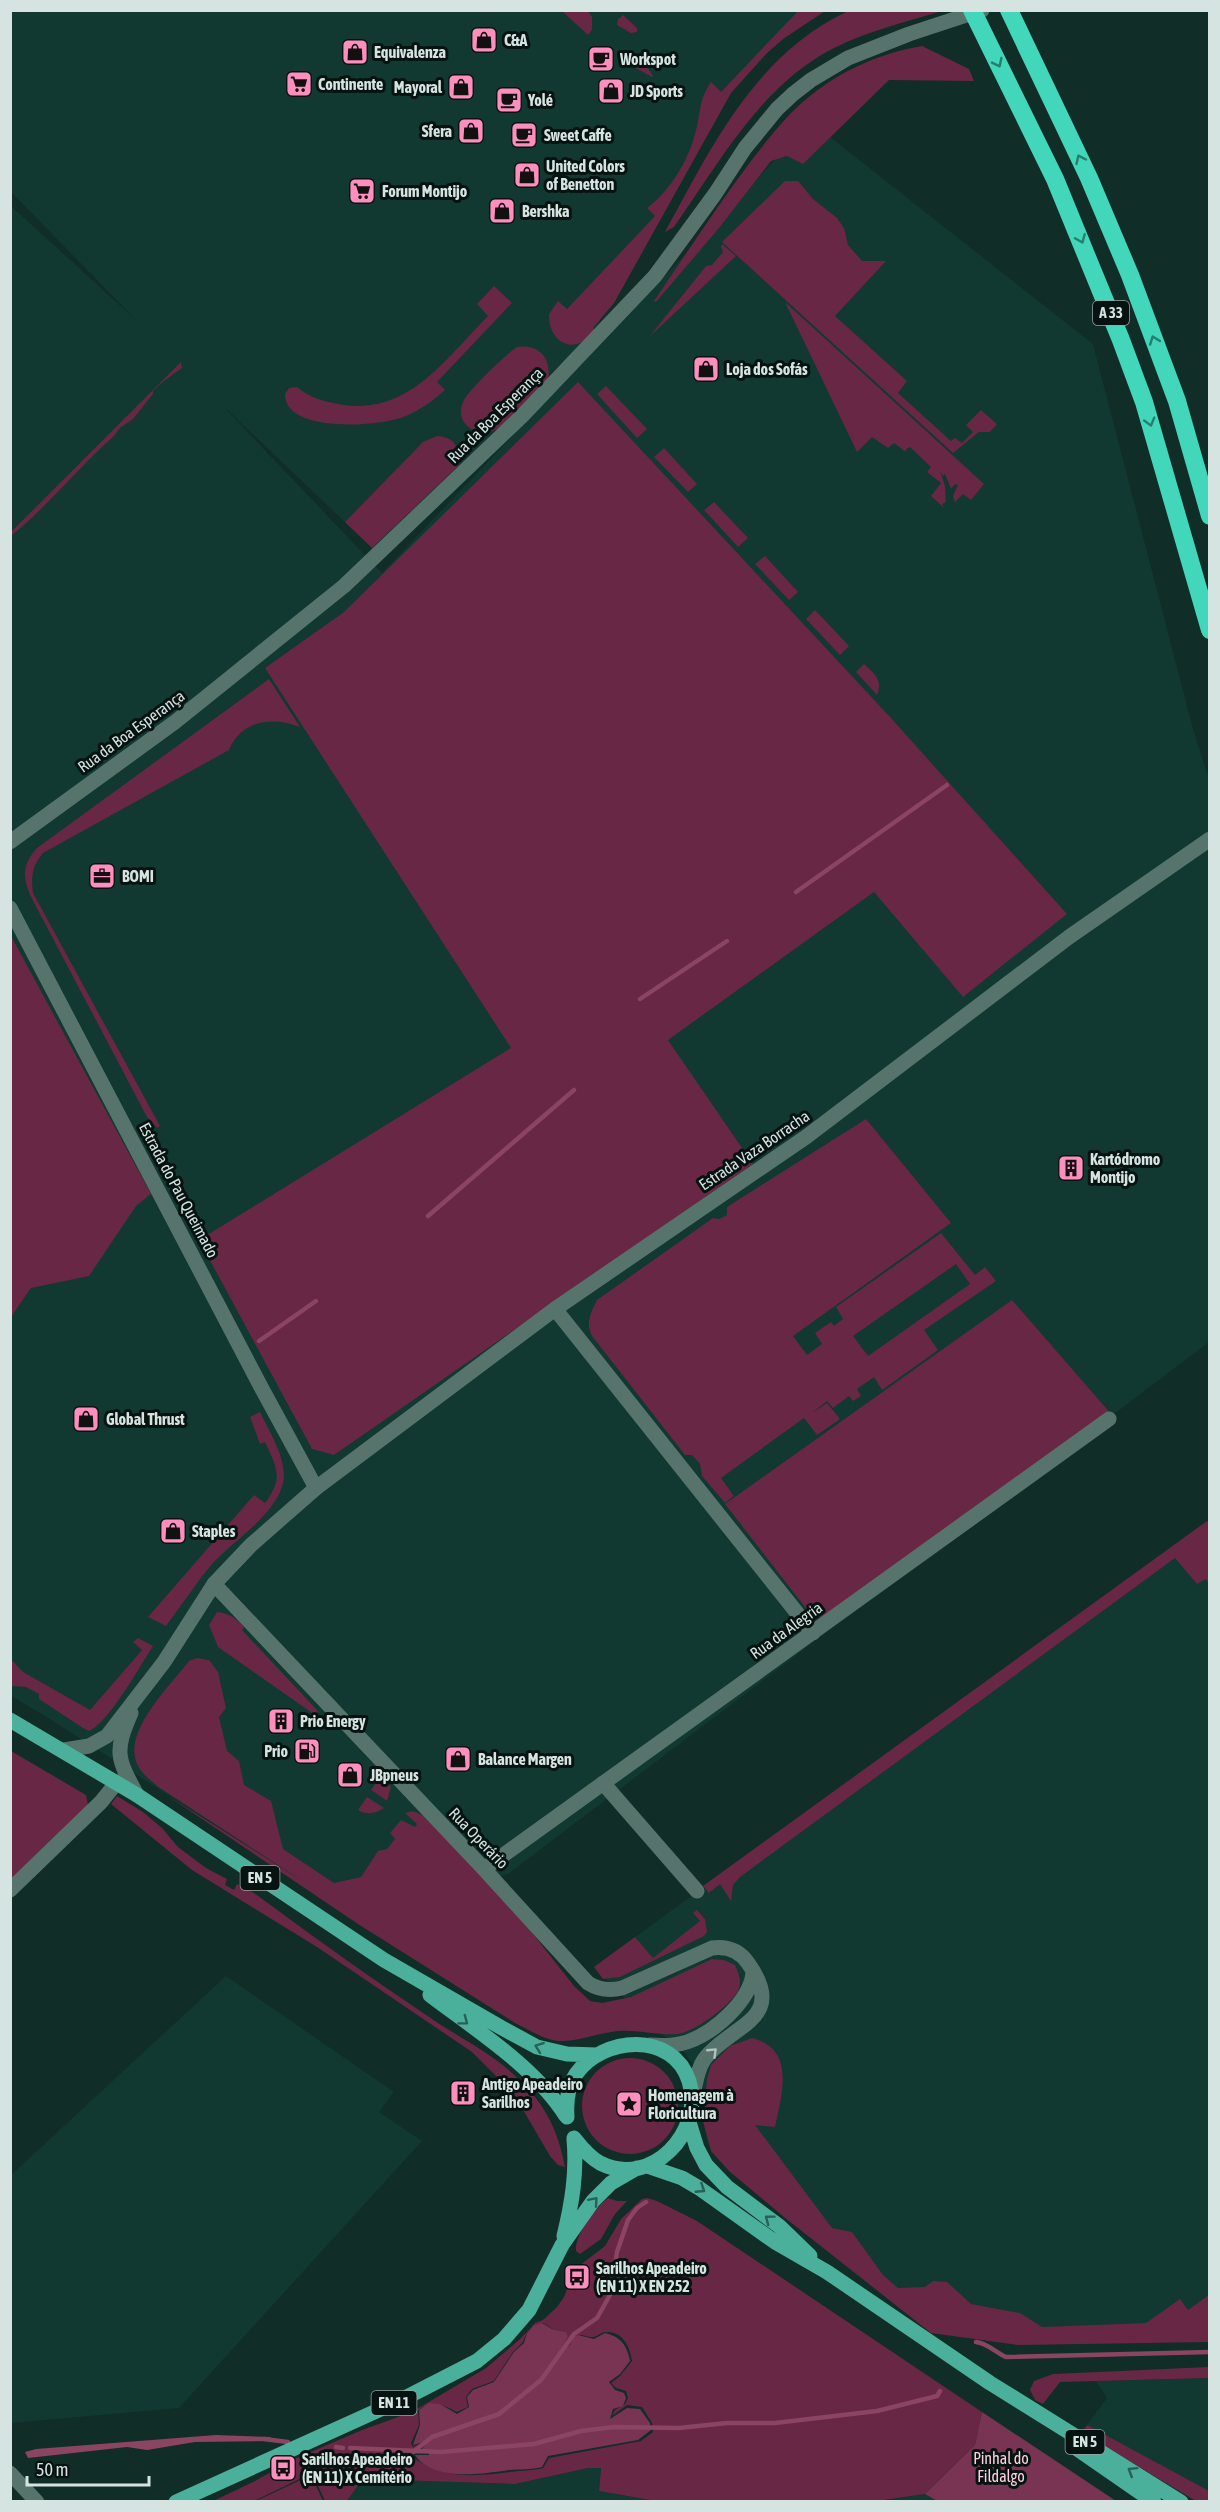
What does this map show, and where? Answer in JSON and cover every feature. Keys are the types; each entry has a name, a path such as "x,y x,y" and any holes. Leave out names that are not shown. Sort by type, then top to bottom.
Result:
{"highway":[{"name":"A 33","path":"972,10 1055,179 1118,330 1144,402 1209,630"},
{"name":"A 33","path":"1009,10 1089,178 1130,275 1176,400 1209,516"}],"main road":[{"name":"EN 5","path":"10,1720 117,1782 384,1960 535,2077 554,2097 567,2118 574,2138 585,2152 600,2163 618,2169 642,2167 682,2178 775,2242 827,2272 990,2383 1181,2502"},
{"name":"EN 5","path":"384,1960 537,2047 567,2054 597,2055"},
{"name":"EN 5","path":"567,2118 566,2103 575,2075 585,2063 597,2055 624,2044 650,2045 667,2053 681,2065 689,2082 690,2112 698,2148 706,2165 727,2187 779,2226 827,2272"},
{"path":"642,2167 662,2159 674,2148 683,2135 690,2112"},
{"name":"EN 11","path":"562,2245 574,2191 576,2162 574,2138"},
{"name":"EN 11","path":"176,2502 403,2399 477,2361 504,2339 529,2310 562,2245 593,2201 611,2183 642,2167"},
{"name":"EN 5","path":"990,2383 1036,2420 1154,2502"}],"street":[{"name":"Rua da Boa Esperança","path":"10,842 175,722 335,593 522,416 655,276 746,148 777,109 793,94 811,80 848,58 909,34 982,10"},
{"name":"Estrada Vaza Borracha","path":"140,1694 214,1584 251,1545 316,1488 555,1309 806,1137 1069,937 1209,839"},
{"name":"Estrada do Pau Queimado","path":"10,908 316,1488"},
{"path":"555,1309 813,1633"},
{"name":"Rua da Alegria","path":"484,1869 1109,1419"},
{"name":"Rua Operário","path":"214,1584 254,1629 484,1869 588,1983 611,1990 630,1986 703,1952 719,1947 727,1947 741,1954 760,1984 760,2007 744,2027 706,2056 698,2076 690,2112"},
{"path":"64,1750 88,1746 103,1739 140,1694"},
{"path":"137,1795 123,1768 119,1745 140,1694"},
{"path":"10,1890 101,1802 117,1782"},
{"path":"603,1784 697,1891"},
{"path":"650,2045 669,2045 690,2041 719,2022 744,1997 753,1973"},
{"path":"10,2473 37,2502"}],"shaded area":[{"path":"11,11 825,11 783,39 766,54 731,93 614,303 600,320 595,333 554,370 456,470 372,548 221,404 382,573 811,122 1093,344 1193,729 1209,779 1209,1342 508,1874 463,1887 421,1957 11,1696 10,205 136,320 11,192"},
{"path":"562,11 588,11 592,17 592,30 588,35"},
{"path":"798,11 825,11 783,39 766,54 731,93 614,303 593,328 594,330 580,343 572,345 558,339 553,333 549,314 558,301 567,309 655,216 647,208 663,193 683,165 695,134 703,97 711,82 721,92"},
{"path":"848,11 942,11 887,27 834,48 785,82 744,127 674,227 665,232 719,136 739,106 762,78 787,52 815,30"},
{"path":"623,15 637,28 637,32 631,33 617,25 618,19"},
{"path":"922,46 969,69 974,81 889,80 803,164 787,156 771,161 719,228 656,302 654,301 738,178 794,111 835,78 877,58"},
{"path":"639,55 653,76 652,77 630,65"},
{"path":"785,181 798,181 813,199 837,218 844,228 848,245 862,261 886,261 835,316 907,381 898,393 951,441 955,438 962,443 973,432 966,425 981,410 997,424 990,432 979,432 953,453 722,242"},
{"path":"722,244 736,256 649,337 706,266 712,265 723,252"},
{"path":"494,286 512,303 437,382 445,390 421,408 394,420 336,424 300,416 289,407 285,394 289,388 297,387 311,396 327,401 363,406 385,402 405,393 440,367 488,316 477,304"},
{"path":"785,302 984,484 971,500 963,494 955,502 953,496 958,485 955,484 951,489 945,474 943,476 940,471 945,486 946,502 942,504 944,508 931,496 941,483 927,472 931,467 910,447 906,449 906,452 894,443 888,448 872,437 857,452"},
{"path":"517,347 532,348 542,354 548,365 548,380 517,413 498,429 482,432 469,427 461,416 464,400 489,372"},
{"path":"181,362 182,368 153,391 133,419 120,428 38,512 11,536 11,532"},
{"path":"578,382 890,717 1067,914 963,997 874,892 668,1040 753,1164 334,1455 312,1449 199,1240 511,1048 265,668 344,612"},
{"path":"606,386 647,429 637,438 597,394"},
{"path":"437,436 452,441 459,453 459,465 372,548 345,522 423,442"},
{"path":"664,448 697,484 688,492 654,457"},
{"path":"714,502 748,538 738,547 704,510"},
{"path":"765,556 798,592 789,600 755,564"},
{"path":"815,610 849,646 840,655 806,619"},
{"path":"864,664 875,674 878,681 877,695 856,672"},
{"path":"269,679 300,727 269,722 250,727 241,732 229,750 43,853 33,872 33,893 160,1126 157,1128 147,1117 30,895 25,870 37,848"},
{"path":"10,934 151,1194 136,1206 89,1276 31,1288 11,1317"},
{"path":"866,1119 951,1223 793,1336 807,1355 822,1344 815,1333 831,1322 834,1326 843,1319 836,1307 941,1233 975,1275 985,1267 996,1281 924,1330 938,1350 882,1390 874,1377 857,1389 861,1396 853,1401 849,1396 833,1408 827,1401 812,1413 827,1403 840,1419 817,1435 804,1418 721,1478 734,1496 725,1503 702,1476 700,1464 692,1455 685,1455 592,1336 589,1322 597,1300 713,1218 719,1219 727,1215 727,1207","holes":["956,1264 970,1284 868,1356 853,1336"]},
{"path":"1012,1300 1112,1415 827,1617 812,1616 725,1504"},
{"path":"260,1412 282,1459 284,1476 281,1489 275,1501 256,1524 213,1563 166,1626 148,1617 254,1495 265,1503 275,1486 277,1473 275,1466 265,1442 260,1444 250,1417"},
{"path":"1207,1521 1209,1523 1209,2341 1018,2345 888,2286 719,2160 711,2151 707,2140 703,2121 705,2099 702,2082 696,2068 683,2051 657,2030 594,1967"},
{"path":"1207,1521 1210,1523 1209,1584 1206,1579 1197,1584 1175,1558 740,1877 733,1885 731,1901 720,1884 709,1893 703,1886"},
{"path":"217,1612 228,1615 244,1627 242,1630 318,1711 315,1715 218,1647 209,1625"},
{"path":"138,1638 153,1646 105,1718 89,1731 39,1699 39,1694 26,1687 11,1686 11,1659 23,1672 90,1710 142,1650 133,1642"},
{"path":"197,1658 209,1660 218,1672 226,1708 219,1717 227,1751 239,1761 244,1785 271,1801 283,1849 334,1883 361,1877 378,1851 387,1849 395,1839 390,1833 401,1820 415,1827 417,1824 405,1813 413,1811 424,1816 519,1916 574,1986 590,2001 602,2003 631,1997 712,1959 724,1960 735,1965 740,1978 738,1991 728,2004 711,2017 693,2029 678,2034 618,2031 558,2041 541,2036 515,2023 358,1924 165,1794 304,1882 148,1778 137,1765 134,1749 137,1735 151,1708 161,1695 189,1661"},
{"path":"11,1751 86,1795 89,1810 11,1883"},
{"path":"380,1777 391,1787 387,1801 371,1790"},
{"path":"117,1796 143,1812 162,1828 178,1847 206,1868 227,1879 225,1885 234,1890 237,1884 254,1893 394,1993 479,2048 514,2074 535,2097 551,2122 561,2148 565,2167 558,2165 550,2156 522,2108 502,2082 472,2052 317,1947 192,1870 111,1804"},
{"path":"367,1797 384,1808 371,1813 358,1810"},
{"path":"697,1910 705,1919 707,1932 704,1936 620,1977 603,1979 594,1967 635,1937 653,1958 700,1921 693,1913"},
{"path":"226,1976 394,2092 379,2112 422,2141 179,2408 12,2423 11,2425 11,2175"},
{"path":"752,2038 766,2044 775,2052 783,2074 781,2101 775,2127 755,2125 832,2228 852,2232 883,2275 898,2288 925,2287 933,2281 947,2282 971,2304 1020,2313 1042,2327 1146,2323 1180,2299 1188,2310 1209,2295 1209,2342 1018,2345 931,2333 784,2217 729,2171 711,2151 703,2121 707,2079 711,2065 730,2046"},
{"path":"630,2058 648,2061 664,2072 675,2088 678,2106 675,2124 664,2140 648,2151 630,2154 612,2151 596,2140 585,2124 582,2106 585,2088 596,2072 612,2061"},
{"path":"608,2198 627,2201 615,2214 601,2239 580,2254 576,2251 576,2245 582,2230"},
{"path":"642,2199 657,2201 697,2221 982,2412 975,2445 925,2494 877,2501 656,2501 599,2491 601,2468 588,2468 515,2484 363,2479 346,2502 325,2501 312,2473 254,2501 211,2502 292,2460 362,2430 412,2412 486,2368 535,2323 543,2320 557,2307 564,2297 575,2269 605,2246 621,2219","holes":["543,2323 553,2329 566,2332 568,2336 560,2351 570,2345 574,2336 577,2335 593,2337 612,2332 625,2341 632,2361 611,2383 616,2388 626,2391 628,2398 612,2416 627,2405 642,2407 652,2423 653,2432 641,2441 549,2458 543,2468 535,2470 460,2475 436,2470 414,2458 414,2454 426,2453 420,2450 421,2443 413,2447 411,2443 419,2425 418,2410 433,2404 442,2405 457,2412 468,2407 466,2397 472,2389 494,2381 534,2325"]},
{"path":"1209,2367 1209,2378 1060,2382 1043,2404 1035,2400 1030,2390 1034,2381 1053,2374"},
{"path":"1209,2378 1209,2494 1087,2425 1107,2398 1096,2381"},
{"path":"1087,2425 1209,2491 1209,2501 1196,2501 1082,2433"},
{"path":"216,2435 271,2437 269,2441 195,2442 147,2450 127,2447 28,2458 25,2452 36,2449"},
{"path":"588,2468 601,2468 599,2491 656,2501 346,2502 363,2479 515,2484"},
{"path":"311,2475 323,2501 256,2501"},
{"path":"925,2494 939,2501 877,2502"}],"green space":[{"path":"542,2323 552,2329 566,2332 568,2336 561,2351 570,2345 574,2336 578,2335 594,2339 605,2333 622,2342 630,2361 620,2374 609,2382 615,2390 624,2393 626,2398 623,2406 613,2409 610,2419 627,2408 640,2409 650,2423 651,2430 638,2440 548,2456 542,2467 534,2469 459,2474 446,2473 423,2464 415,2455 429,2455 429,2451 422,2449 424,2442 413,2445 420,2425 419,2410 429,2403 440,2404 457,2414 469,2407 467,2397 473,2390 494,2382 514,2352 524,2343 527,2333 534,2325"},
{"name":"Pinhal do Fildalgo","path":"982,2412 1116,2501 939,2502 925,2494 975,2445"}],"waterway":[{"path":"796,892 947,785"},
{"path":"640,999 727,941"},
{"path":"428,1216 574,1090"},
{"path":"259,1341 316,1301"},
{"path":"413,2452 432,2437 499,2414 541,2380 574,2334 597,2318 610,2295 617,2252 628,2220 637,2208 646,2202"},
{"path":"976,2342 1006,2357 1210,2352"},
{"path":"350,2448 441,2452 534,2444 581,2431 614,2427 679,2428 727,2423 775,2423 877,2411 937,2396 940,2391"},
{"path":"264,2439 288,2442"},
{"path":"336,2447 343,2448"}],"place":[{"name":"C&A","path":"484,40"},
{"name":"Equivalenza","path":"355,52"},
{"name":"Workspot","path":"601,59"},
{"name":"Continente","path":"299,84"},
{"name":"Mayoral","path":"461,87"},
{"name":"JD Sports","path":"611,91"},
{"name":"Yolé","path":"509,100"},
{"name":"Sfera","path":"471,131"},
{"name":"Sweet Caffe","path":"524,135"},
{"name":"United Colors of Benetton","path":"527,175"},
{"name":"Forum Montijo","path":"362,191"},
{"name":"Bershka","path":"502,211"},
{"name":"Loja dos Sofás","path":"706,369"},
{"name":"BOMI","path":"102,876"},
{"name":"Kartódromo Montijo","path":"1071,1168"},
{"name":"Global Thrust","path":"86,1419"},
{"name":"Staples","path":"173,1531"},
{"name":"Prio Energy","path":"281,1721"},
{"name":"Prio","path":"307,1751"},
{"name":"Balance Margen","path":"458,1759"},
{"name":"JBpneus","path":"350,1775"},
{"name":"Antigo Apeadeiro Sarilhos","path":"463,2093"},
{"name":"Homenagem à Floricultura","path":"629,2104"},
{"name":"Sarilhos Apeadeiro (EN 11) X EN 252","path":"577,2277"},
{"name":"Sarilhos Apeadeiro (EN 11) X Cemitério","path":"283,2468"}]}
